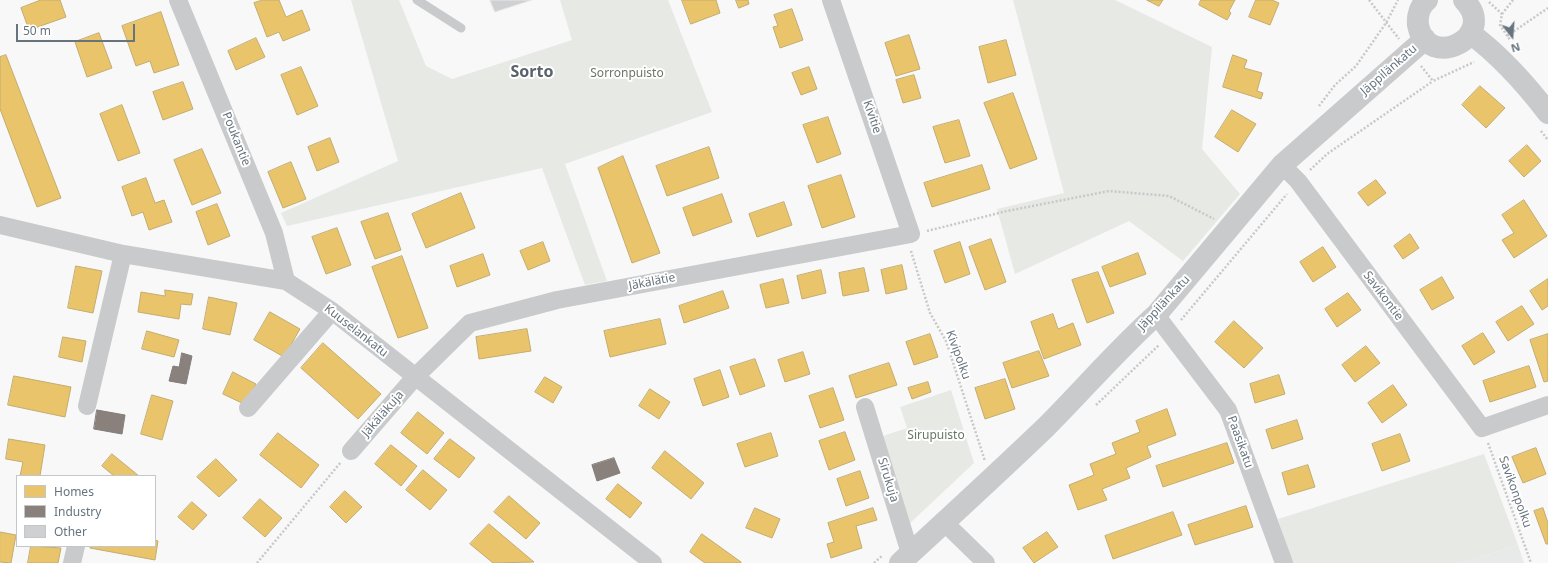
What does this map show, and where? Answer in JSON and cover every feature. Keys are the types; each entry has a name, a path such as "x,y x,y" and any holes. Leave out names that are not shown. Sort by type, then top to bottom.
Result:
{"street":[{"name":"Poukantie","path":"178,0 274,233 286,281"},
{"name":"Kivitie","path":"831,0 911,234"},
{"path":"1424,1 1418,17 1417,45 1449,48 1462,43 1470,33 1473,20 1474,2"},
{"path":"1470,33 1492,49 1522,80 1543,120"},
{"name":"Jäppilänkatu","path":"898,556 945,522 1046,426 1138,331 1156,315 1282,165 1417,45"},
{"name":"Savikontie","path":"1282,165 1302,188 1482,428"},
{"name":"Kuuselankatu","path":"0,225 123,254 286,281 332,311 653,563"},
{"name":"Jäkälätie","path":"415,377 470,323 557,300 911,234"},
{"path":"87,406 123,254"},
{"path":"248,408 332,311"},
{"name":"Paasikatu","path":"1156,315 1228,410 1284,563"},
{"name":"Jäkäläkuja","path":"351,451 415,377"},
{"path":"1482,428 1548,405"},
{"name":"Sirukuja","path":"865,407 898,556"},
{"path":"945,522 986,563"},
{"path":"72,563 76,547"}],"lane":[{"path":"417,0 461,28"}],"path":[{"path":"1369,0 1386,23 1417,45 1433,80 1473,62 1548,8"},
{"path":"1316,109 1335,85 1356,66 1386,23 1398,0"},
{"path":"1492,49 1502,14 1514,0"},
{"path":"1474,2 1502,14"},
{"path":"1473,62 1492,49 1513,46"},
{"path":"1543,120 1548,140"},
{"path":"911,234 1007,211 1109,191 1169,196 1230,227"},
{"name":"Kivipolku","path":"911,234 909,242 930,313 946,341 984,461"},
{"name":"Savikonpolku","path":"1482,428 1531,563"},
{"path":"256,563 351,451"},
{"path":"979,466 990,455"},
{"path":"874,563 898,556"}],"shaded area":[{"path":"1518,545 1524,563 1461,563"}],"green space":[{"name":"Sorronpuisto","path":"351,0 399,0 426,66 452,79 572,40 560,0 668,0 712,112 565,164 607,281 585,285 542,168 287,226 281,213 398,161"},
{"path":"1013,0 1115,0 1212,47 1202,149 1240,194 1183,261 1129,221 1015,274 997,209 1064,193"},
{"name":"Sirupuisto","path":"951,390 974,463 908,525 880,437 907,428 900,407"},
{"path":"1484,454 1518,545 1461,563 1292,563 1278,519"}],"building: Homes":[{"path":"41,0 60,0 66,17 29,30 21,8"},
{"path":"263,0 279,0 286,17 302,10 310,30 283,41 279,32 267,37 254,3"},
{"path":"682,0 716,0 720,13 691,24"},
{"path":"736,0 748,0 749,4 739,8"},
{"path":"1147,0 1163,0 1159,6"},
{"path":"1201,0 1235,0 1229,11 1231,13 1227,20 1199,5"},
{"path":"1256,0 1272,0 1279,3 1270,25 1249,17"},
{"path":"792,9 803,40 780,48 773,27 778,26 774,15"},
{"path":"161,12 179,65 154,73 150,61 136,66 122,26"},
{"path":"99,33 112,68 87,77 75,42"},
{"path":"909,35 920,69 896,76 885,43"},
{"path":"256,38 265,57 236,70 228,51"},
{"path":"1006,40 1016,75 988,83 979,47"},
{"path":"6,55 61,198 37,207 0,109 0,57"},
{"path":"1233,55 1247,60 1244,68 1262,73 1257,91 1263,93 1261,99 1223,87"},
{"path":"301,67 318,106 297,115 281,75"},
{"path":"809,67 817,89 801,95 792,73"},
{"path":"914,75 921,98 903,103 896,80"},
{"path":"183,82 193,109 163,120 153,92"},
{"path":"1480,86 1505,108 1486,128 1462,105"},
{"path":"1013,93 1037,159 1010,169 984,103"},
{"path":"122,105 140,153 118,161 100,114"},
{"path":"1232,110 1256,124 1238,152 1215,137"},
{"path":"828,117 841,154 817,163 803,125"},
{"path":"959,120 970,156 945,163 933,127"},
{"path":"330,138 339,162 317,171 308,147"},
{"path":"1527,145 1541,161 1524,177 1509,161"},
{"path":"709,147 719,178 667,196 656,166"},
{"path":"202,149 221,193 192,205 174,160"},
{"path":"623,156 660,253 632,263 598,168"},
{"path":"291,162 306,199 283,208 268,172"},
{"path":"982,165 990,189 932,207 924,183"},
{"path":"841,175 855,217 822,228 808,186"},
{"path":"146,178 155,203 164,200 172,222 149,230 143,212 132,216 122,187"},
{"path":"1376,180 1386,193 1368,206 1358,193"},
{"path":"461,193 475,228 426,248 412,214"},
{"path":"722,194 732,222 693,236 683,208"},
{"path":"1524,200 1547,236 1514,258 1502,240 1514,233 1502,215"},
{"path":"784,202 792,225 757,237 749,214"},
{"path":"217,204 230,236 208,245 196,212"},
{"path":"388,213 401,250 375,259 361,222"},
{"path":"337,228 351,265 326,274 312,237"},
{"path":"1410,234 1419,248 1403,259 1394,246"},
{"path":"991,239 1006,282 985,290 969,247"},
{"path":"543,242 550,261 528,270 520,251"},
{"path":"960,242 970,274 945,283 934,251"},
{"path":"1323,247 1336,267 1313,282 1300,262"},
{"path":"1138,253 1146,274 1110,287 1102,267"},
{"path":"483,254 490,275 457,287 450,266"},
{"path":"402,256 428,328 398,338 372,267"},
{"path":"902,265 907,289 886,294 881,270"},
{"path":"76,266 102,271 93,313 68,308"},
{"path":"864,268 869,291 843,296 839,273"},
{"path":"821,270 826,293 802,299 797,276"},
{"path":"1098,272 1114,313 1087,323 1072,280"},
{"path":"1442,277 1454,298 1432,310 1420,290"},
{"path":"783,279 789,303 766,308 760,285"},
{"path":"1548,279 1548,306 1542,310 1530,291"},
{"path":"165,290 193,294 191,305 181,304 179,319 138,312 141,292 165,296"},
{"path":"723,291 729,308 684,323 679,306"},
{"path":"1348,293 1361,310 1337,327 1325,309"},
{"path":"209,297 237,303 230,335 203,329"},
{"path":"1522,306 1534,324 1508,341 1496,322"},
{"path":"270,312 300,329 284,357 254,340"},
{"path":"1053,314 1058,329 1073,323 1081,345 1044,359 1031,322"},
{"path":"660,319 666,344 610,357 604,331"},
{"path":"1234,321 1263,348 1244,368 1215,342"},
{"path":"527,329 531,351 479,359 476,337"},
{"path":"147,331 179,340 174,357 142,349"},
{"path":"1483,333 1495,352 1474,365 1462,346"},
{"path":"930,334 938,357 914,365 906,342"},
{"path":"1548,334 1548,381 1544,382 1530,340"},
{"path":"63,337 86,341 82,362 59,357"},
{"path":"323,343 381,394 358,419 301,368"},
{"path":"1366,346 1380,363 1355,382 1342,365"},
{"path":"1039,351 1049,376 1012,388 1003,363"},
{"path":"803,352 810,374 785,382 778,360"},
{"path":"755,359 765,386 740,395 730,367"},
{"path":"889,363 897,385 856,398 849,376"},
{"path":"1529,366 1536,387 1490,402 1483,381"},
{"path":"720,370 729,397 703,406 694,379"},
{"path":"233,372 256,384 246,405 223,394"},
{"path":"1279,375 1285,394 1255,403 1250,384"},
{"path":"14,376 71,387 65,417 8,405"},
{"path":"545,377 562,387 553,403 535,392"},
{"path":"1005,379 1015,409 985,419 975,388"},
{"path":"928,382 931,392 912,399 908,388"},
{"path":"1393,385 1407,405 1382,423 1368,403"},
{"path":"833,388 844,420 820,428 809,396"},
{"path":"650,389 670,402 659,419 639,406"},
{"path":"152,395 173,401 162,440 141,434"},
{"path":"1167,409 1176,435 1147,446 1151,457 1126,468 1130,478 1102,489 1107,500 1078,510 1069,485 1094,475 1090,464 1116,454 1112,443 1140,432 1136,421"},
{"path":"418,412 444,433 427,454 401,433"},
{"path":"1297,420 1303,439 1272,449 1266,430"},
{"path":"845,432 855,460 829,470 819,441"},
{"path":"278,433 319,465 301,488 260,455"},
{"path":"771,433 778,456 745,467 737,444"},
{"path":"1400,434 1410,461 1382,471 1372,444"},
{"path":"9,439 45,445 40,475 20,475 23,462 6,459"},
{"path":"450,439 475,458 459,478 434,459"},
{"path":"1227,443 1234,463 1163,487 1156,466"},
{"path":"391,445 417,466 401,486 375,464"},
{"path":"1536,448 1546,474 1523,483 1512,457"},
{"path":"665,451 704,483 691,499 652,468"},
{"path":"112,454 138,475 113,475 102,466"},
{"path":"216,459 237,480 219,497 197,477"},
{"path":"1308,465 1315,487 1288,495 1282,473"},
{"path":"423,470 447,490 430,510 406,490"},
{"path":"860,471 869,498 846,506 837,479"},
{"path":"618,484 642,503 630,518 606,499"},
{"path":"345,491 362,507 346,523 330,507"},
{"path":"509,496 540,523 526,539 494,512"},
{"path":"260,499 282,518 265,537 243,518"},
{"path":"192,502 207,515 193,530 178,517"},
{"path":"1246,506 1253,527 1195,545 1188,525"},
{"path":"755,508 780,519 772,538 746,528"},
{"path":"873,508 877,520 856,526 862,548 831,558 827,544 834,542 828,523"},
{"path":"1543,508 1548,523 1548,544 1546,544 1534,511"},
{"path":"1173,512 1182,535 1113,559 1105,536"},
{"path":"489,524 534,562 493,563 470,544"},
{"path":"0,532 16,535 11,563 0,562"},
{"path":"1047,532 1058,547 1034,563 1023,548"},
{"path":"702,534 741,563 705,563 690,552"},
{"path":"156,540 158,541 155,560 90,548 156,547"},
{"path":"31,547 61,548 58,563 28,563"}],"building: Industry":[{"path":"182,353 192,356 186,384 169,381 173,366 179,367"},
{"path":"97,410 125,415 122,434 94,429"},
{"path":"614,458 620,473 597,481 592,465"}],"building: Other":[{"path":"490,0 532,0 495,12"}],"district":[{"name":"Sorto","path":"532,72"}]}
